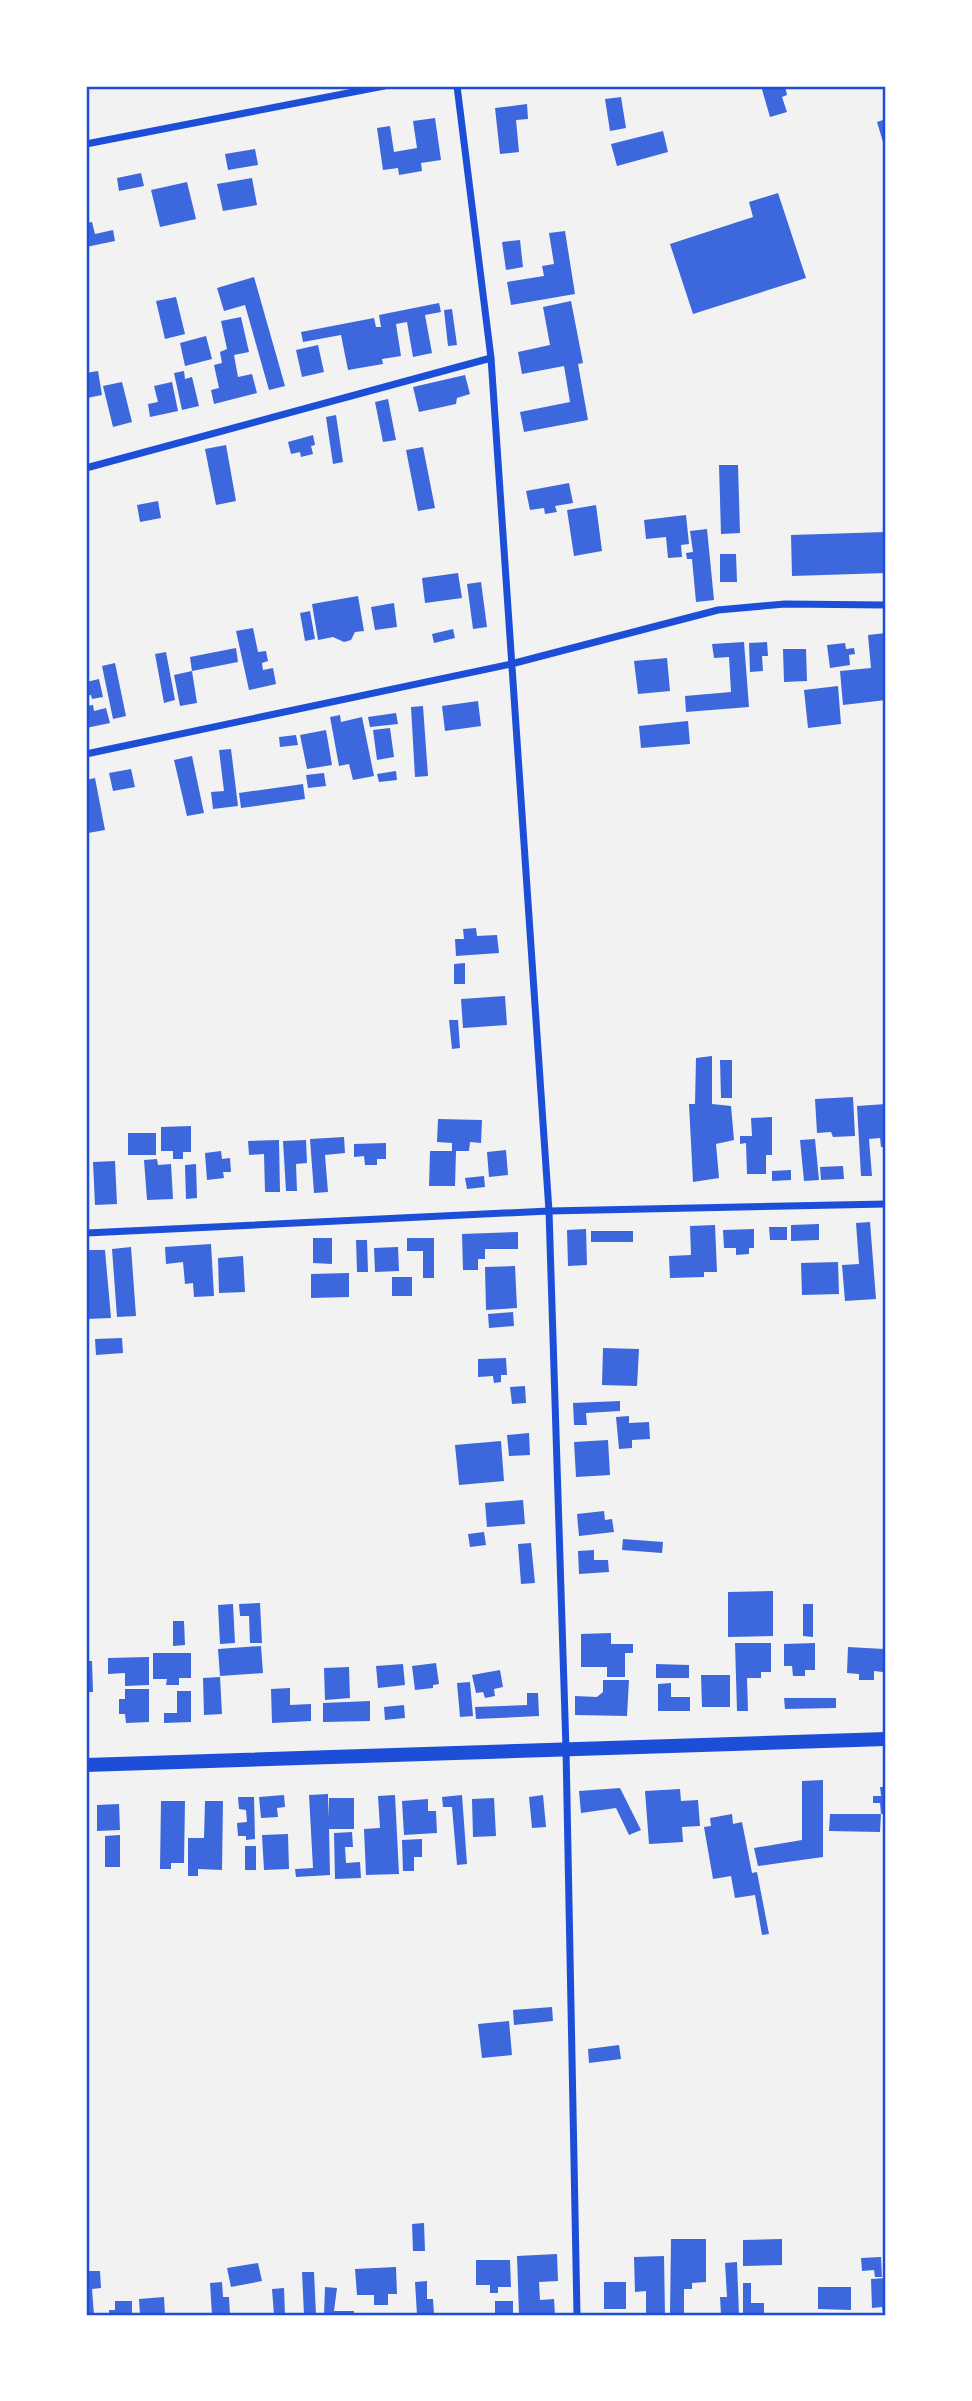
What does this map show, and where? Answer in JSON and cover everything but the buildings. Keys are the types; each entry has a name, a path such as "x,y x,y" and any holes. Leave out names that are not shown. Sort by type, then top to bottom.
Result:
{"main road":[{"path":"86,1765 886,1740"}],"street":[{"path":"86,144 384,86"},
{"path":"457,86 491,358 549,1211 566,1749 577,2315"},
{"path":"86,468 491,358"},
{"path":"86,754 511,664 718,610 785,604 886,605"},
{"path":"86,1233 549,1211 886,1203"}]}
